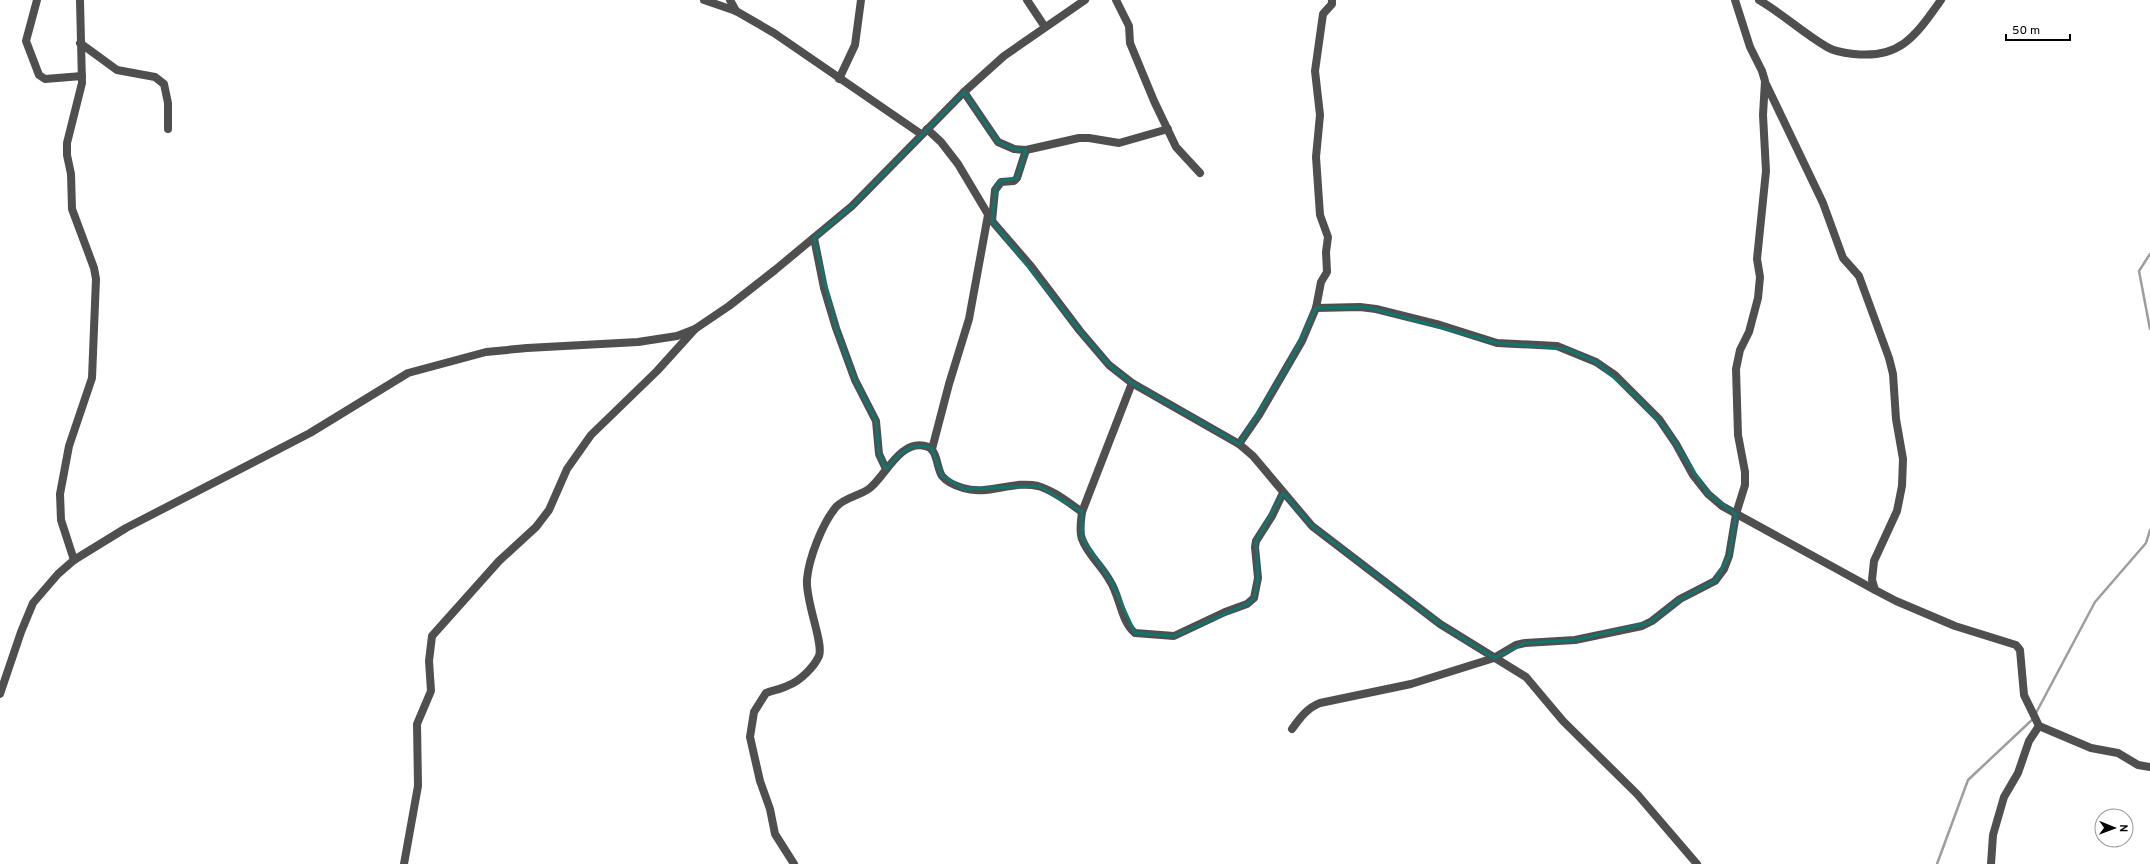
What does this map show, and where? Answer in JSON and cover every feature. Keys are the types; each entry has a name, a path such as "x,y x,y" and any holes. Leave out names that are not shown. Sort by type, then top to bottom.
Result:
{"street":[{"path":"37,0 26,41 39,75 45,79 82,76"},
{"path":"74,560 61,520 60,494 69,446 92,378 96,290 94,268 72,209 71,174 67,155 67,143 82,76 80,0"},
{"path":"704,0 736,12 796,47 839,79 941,142 958,164 990,218 1030,265 1085,337 1109,364 1132,384 1239,444 1253,456 1312,526 1435,620 1526,677 1563,722 1637,794 1697,864"},
{"path":"730,0 736,12"},
{"path":"839,79 856,45 861,0"},
{"path":"1027,0 1045,27"},
{"path":"0,694 21,632 33,603 58,574 74,560 126,528 310,433 408,373 486,352 527,348 638,342 677,336 695,329 729,306 852,206 964,92 1004,56 1084,0"},
{"path":"1116,0 1129,26 1130,43 1168,129 1179,151 1200,173"},
{"path":"1239,444 1290,362 1316,308 1319,286 1328,270 1326,252 1328,237 1320,215 1316,157 1320,115 1315,65 1323,14 1332,4 1332,0"},
{"path":"1735,0 1750,47 1823,203 1843,258 1859,276 1889,358 1893,374 1896,419 1903,459 1902,486 1897,511 1874,561 1872,580 1875,590"},
{"path":"1760,0 1781,13 1828,48 1860,54 1890,52 1899,48 1915,33 1941,0"},
{"path":"80,43 117,70 155,77 164,84 168,104 168,129"},
{"path":"1292,729 1309,709 1320,703 1410,684 1494,658 1516,645 1525,643 1575,640 1613,633 1649,623 1680,599 1715,581 1724,569 1729,556 1736,514 1745,479 1738,435 1736,369 1738,357 1749,332 1754,315 1760,277 1757,259 1766,171 1763,115 1765,81"},
{"path":"964,92 998,142 1014,149 1026,150 1079,138 1089,138 1119,143 1168,129"},
{"path":"1026,150 1017,178 1014,181 1003,181 996,187 969,319 948,384 932,449 942,476 950,483 964,489 987,489 1019,485 1039,486 1082,512"},
{"path":"814,238 824,288 836,328 855,380 876,421 879,454 886,469"},
{"path":"1316,308 1360,307 1376,309 1440,325 1497,344 1557,346 1596,362 1615,375 1659,419 1676,444 1693,474 1708,494 1722,506 1896,601 1955,626 2016,645 2020,650 2024,695 2039,726 2091,748 2118,753 2138,766 2150,767"},
{"path":"404,864 418,786 417,724 431,691 429,661 432,636 499,561 536,527 549,510 568,469 590,435 658,371 695,329"},
{"path":"1132,384 1082,512 1082,538 1111,581 1131,630 1136,634 1174,636 1225,612 1247,604 1254,598 1258,578 1255,547 1256,541 1272,516 1283,493"},
{"path":"794,864 775,834 770,809 763,792 756,759 751,744 751,728 754,712 766,693 788,686 799,679 819,655 819,643 806,594 807,579 812,556 821,534 836,507 869,489 901,453 912,447 926,446 932,449"},
{"path":"1991,864 1992,835 2004,797 2018,772 2029,741 2039,726"}],"highlighted area":[{"path":"964,92 998,142 1014,149 1026,150 1017,178 1000,181 996,187 992,221 1109,365 1132,383 1239,444 1290,362 1316,308 1366,307 1497,343 1566,349 1596,362 1638,398 1667,430 1708,494 1736,514 1729,556 1715,581 1680,599 1649,623 1575,640 1525,643 1494,658 1440,624 1312,526 1283,493 1256,541 1258,578 1254,598 1247,604 1174,636 1135,633 1111,581 1082,538 1082,512 1039,486 964,489 942,476 932,449 926,446 912,447 901,453 886,469 879,454 876,421 855,380 836,328 814,238 852,206"}],"waterway":[{"path":"2150,254 2139,271 2150,329"},
{"path":"2036,713 2095,602 2146,543 2150,530"},
{"path":"1937,864 1968,780 2034,718"}]}
